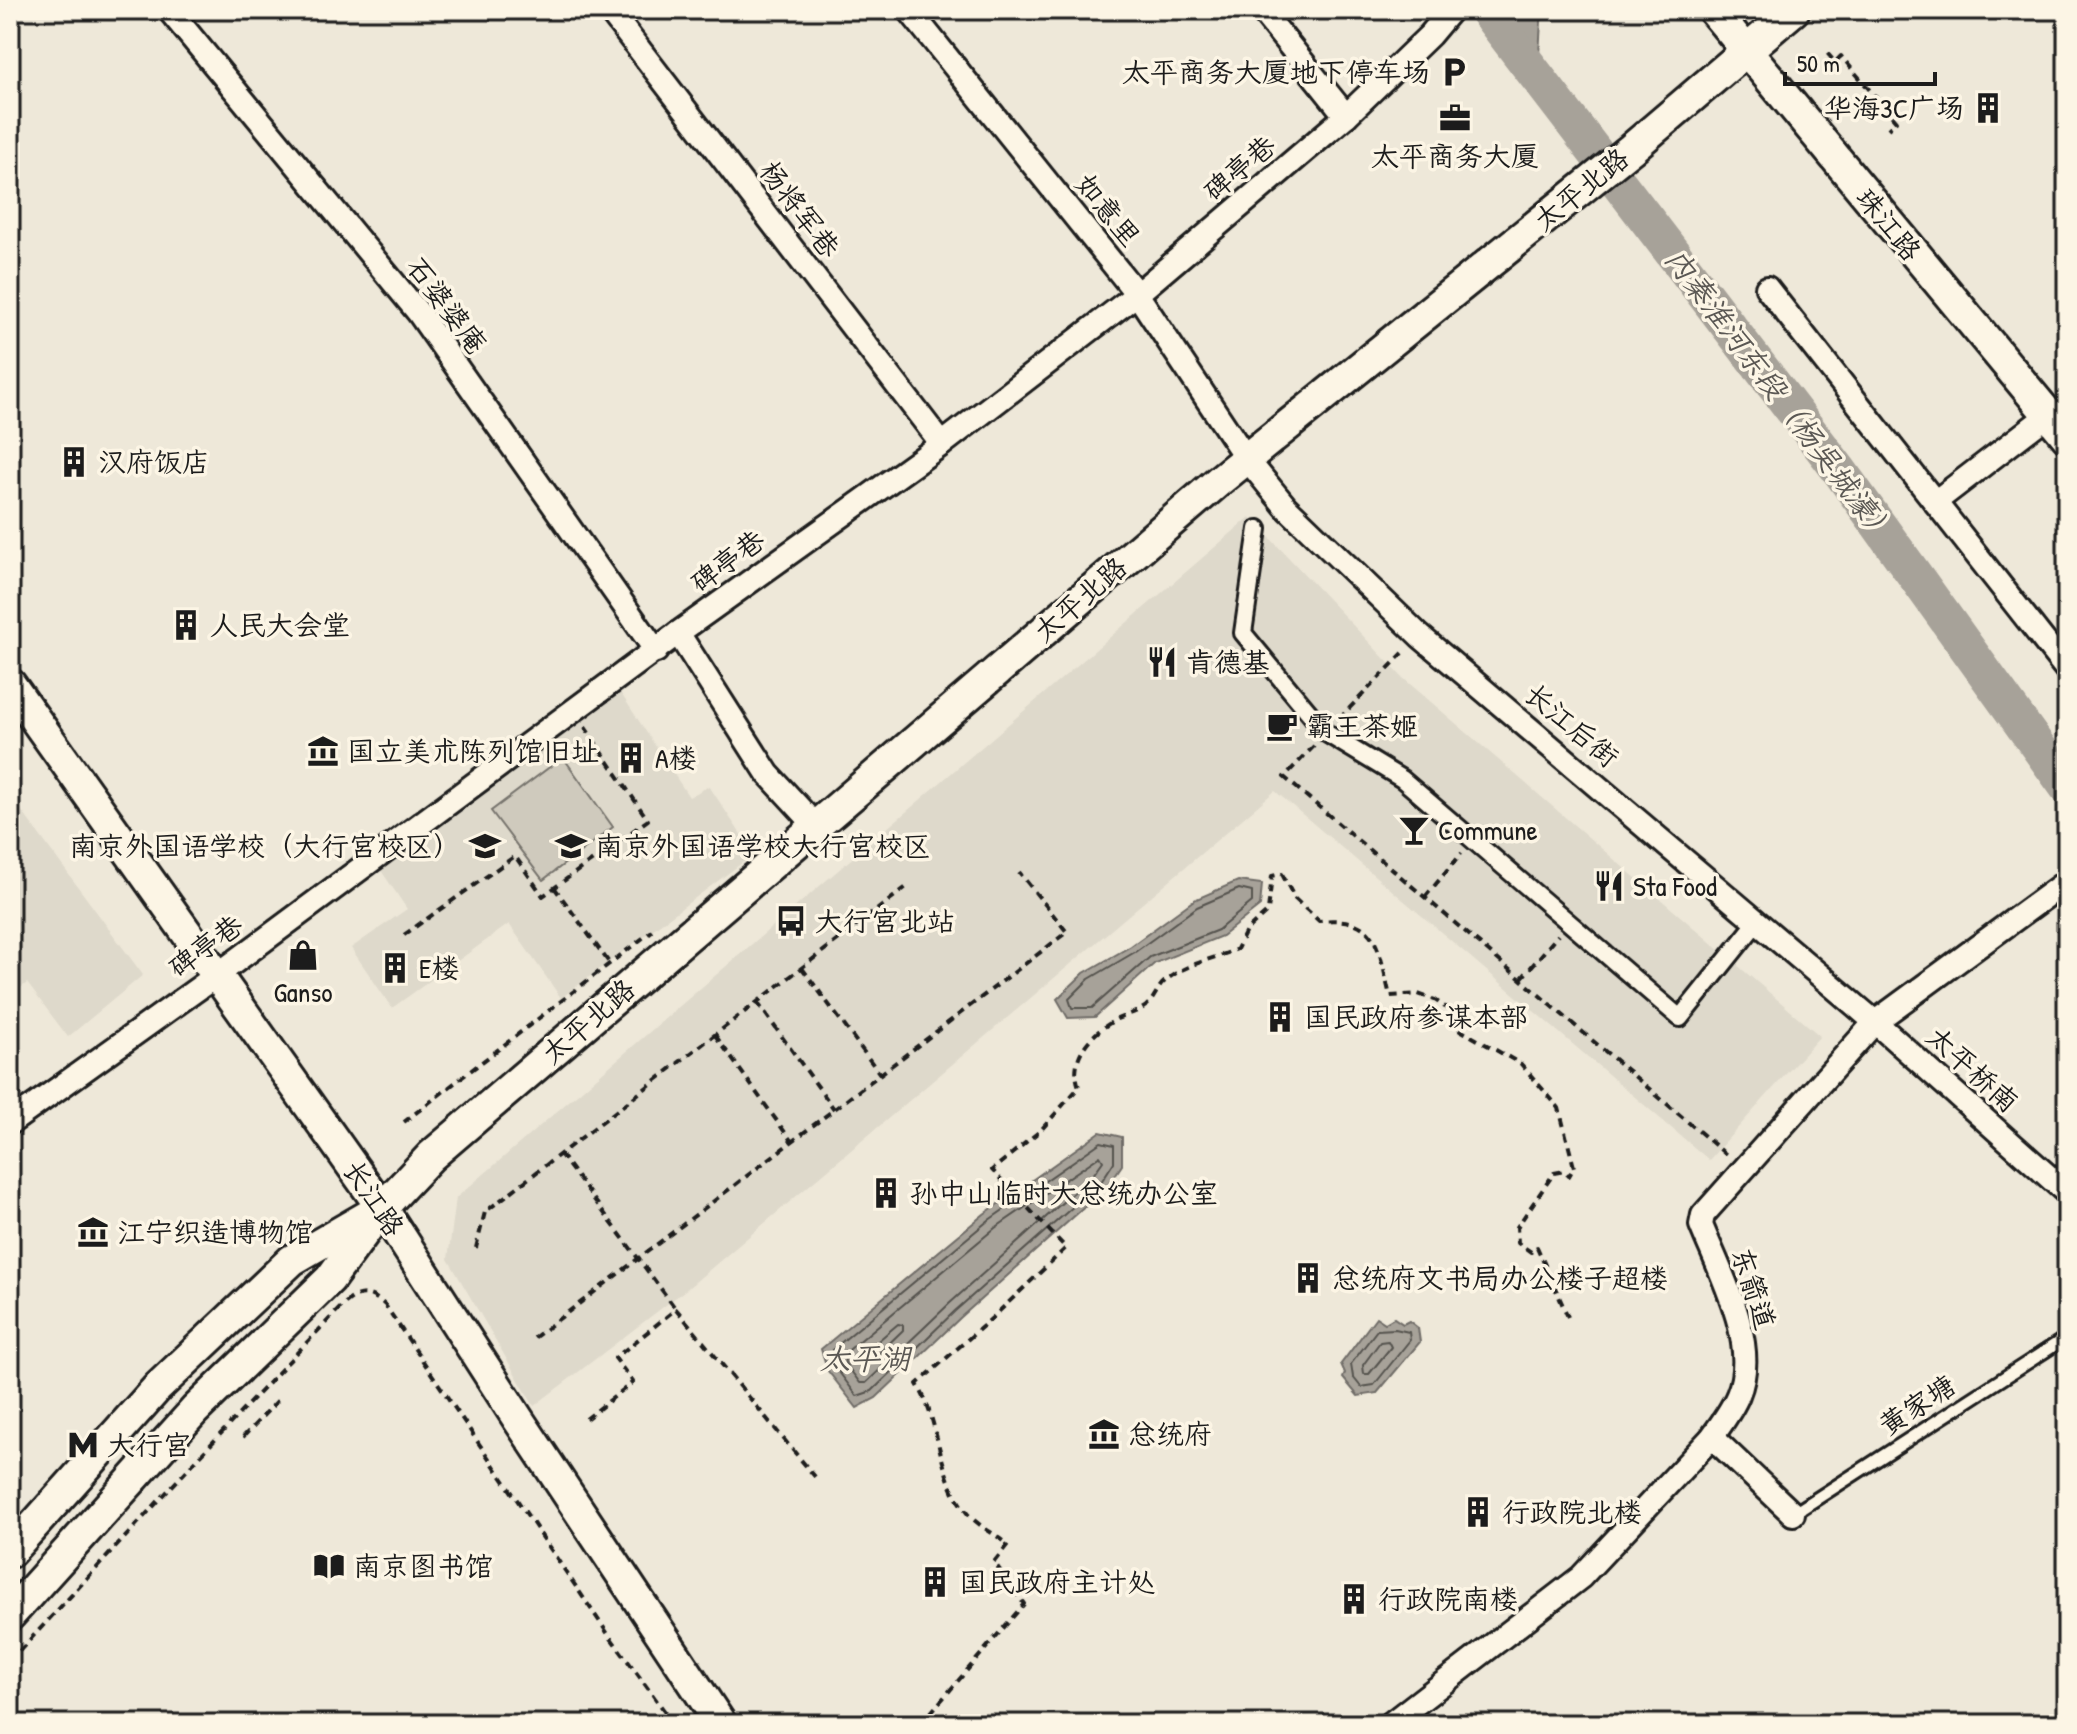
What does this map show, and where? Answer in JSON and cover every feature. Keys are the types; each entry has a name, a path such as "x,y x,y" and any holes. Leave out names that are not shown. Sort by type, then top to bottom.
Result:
{"main road":[{"name":"珠江路","path":"1713,10 2057,426"},
{"name":"太平北路","path":"10,1615 195,1410 330,1279 382,1208 431,1156 1246,458 1631,149 1794,10"},
{"name":"长江路","path":"10,684 382,1208 721,1724"},
{"name":"太平北路","path":"10,1552 158,1387 292,1260 382,1208"}],"street":[{"name":"石婆婆庵","path":"169,10 418,312 656,651"},
{"name":"杨将军巷","path":"609,10 942,444"},
{"name":"如意里","path":"909,10 1137,294 1246,458"},
{"path":"1261,10 1346,116"},
{"name":"碑亭巷","path":"10,1123 217,975 678,633 942,444 1137,294 1346,116 1451,12"},
{"path":"1767,288 2067,670"},
{"path":"1935,502 2057,426"},
{"name":"长江后街","path":"1246,458 1286,507 1420,636 1875,1022"},
{"path":"1258,529 1243,633 1326,733 1402,779 1680,1018 1757,922"},
{"path":"678,633 768,774 815,825"},
{"name":"东箭道","path":"1390,1724 1581,1577 1712,1437 1739,1395 1744,1375 1743,1340 1735,1309 1701,1225 1703,1215 1875,1022 2067,881"},
{"name":"太平桥南","path":"1875,1022 2067,1193"},
{"path":"1712,1437 1793,1514"}],"lane":[{"name":"黄家塘","path":"1793,1514 2067,1337"}],"path":[{"path":"1827,53 1835,62"},
{"path":"1827,70 1841,56 1896,121 1888,129"},
{"path":"1420,636 1284,777 1743,1168"},
{"path":"404,935 515,856 543,896 648,820 579,718"},
{"path":"1425,897 1473,840"},
{"path":"534,1338 1067,932 1019,872"},
{"path":"921,1724 1024,1604 994,1562 1008,1544 968,1514 954,1488 938,1445 927,1401 917,1384 1004,1308 1066,1248 992,1170 1041,1130 1079,1087 1074,1073 1076,1058 1090,1040 1113,1021 1147,1006 1162,983 1186,966 1210,961 1237,949 1246,931 1268,911 1272,876 1282,874 1295,899 1319,921 1339,919 1362,926 1376,942 1390,996 1418,994 1435,1000 1449,1010 1460,1030 1521,1064 1559,1108 1574,1167 1569,1176 1564,1171 1554,1173 1517,1227 1518,1243 1531,1252 1537,1247 1568,1317"},
{"path":"476,1248 485,1212 909,885"},
{"path":"554,887 610,964"},
{"path":"1521,979 1569,923"},
{"path":"404,1122 660,925"},
{"path":"802,968 880,1074"},
{"path":"757,1002 834,1109"},
{"path":"715,1035 792,1142"},
{"path":"560,1154 676,1309 816,1478"},
{"path":"10,1661 184,1476 235,1416 342,1306 354,1295 363,1293 374,1296 385,1305 608,1634 674,1724"},
{"path":"586,1419 633,1382 615,1358 676,1309"},
{"path":"243,1437 280,1398"}],"shaded area":[{"path":"1250,517 1403,678 1820,1036 1709,1160 1275,791 688,1288 534,1406 448,1259 456,1198"},
{"name":"南京外国语学校大行宫校区","path":"614,683 689,797 709,786 754,854 561,998 509,924 392,1008 351,948 407,909 374,860"},
{"path":"563,757 613,827 543,880 491,811"},
{"path":"10,795 143,975 68,1037 27,983 10,996"}],"water":[{"path":"1506,10 1548,10 1541,21 1539,55"},
{"path":"1238,881 1262,884 1260,906 1222,936 1155,963 1095,1017 1068,1018 1057,999 1084,973 1131,946 1194,900"},
{"name":"太平湖","path":"1100,1132 1122,1137 1122,1165 1107,1187 961,1317 876,1398 857,1408 828,1371 821,1349 984,1214"},
{"path":"1376,1317 1385,1323 1394,1318 1403,1324 1409,1321 1418,1328 1420,1342 1377,1393 1358,1396 1343,1378 1345,1373 1341,1364"}],"waterway":[{"name":"内秦淮河东段（杨吴城濠）","path":"1486,10 1839,470 2067,787"}],"place":[{"name":"太平商务大厦地下停车场","path":"1454,72"},
{"name":"华海3C广场","path":"1988,108"},
{"name":"太平商务大厦","path":"1455,118"},
{"name":"汉府饭店","path":"74,462"},
{"name":"人民大会堂","path":"186,625"},
{"name":"肯德基","path":"1162,662"},
{"name":"霸王茶姬","path":"1282,726"},
{"name":"国立美术陈列馆旧址","path":"323,751"},
{"name":"A楼","path":"631,758"},
{"name":"Commune","path":"1414,830"},
{"name":"南京外国语学校（大行宫校区）","path":"485,846"},
{"name":"南京外国语学校大行宫校区","path":"571,846"},
{"name":"Sta Food","path":"1609,886"},
{"name":"大行宫北站","path":"791,921"},
{"name":"Ganso","path":"303,955"},
{"name":"E楼","path":"395,968"},
{"name":"国民政府参谋本部","path":"1280,1017"},
{"name":"孙中山临时大总统办公室","path":"886,1193"},
{"name":"江宁织造博物馆","path":"93,1232"},
{"name":"总统府文书局办公楼子超楼","path":"1308,1278"},
{"name":"总统府","path":"1104,1434"},
{"name":"大行宫","path":"83,1445"},
{"name":"行政院北楼","path":"1478,1512"},
{"name":"南京图书馆","path":"329,1566"},
{"name":"国民政府主计处","path":"935,1582"},
{"name":"行政院南楼","path":"1354,1599"}]}
